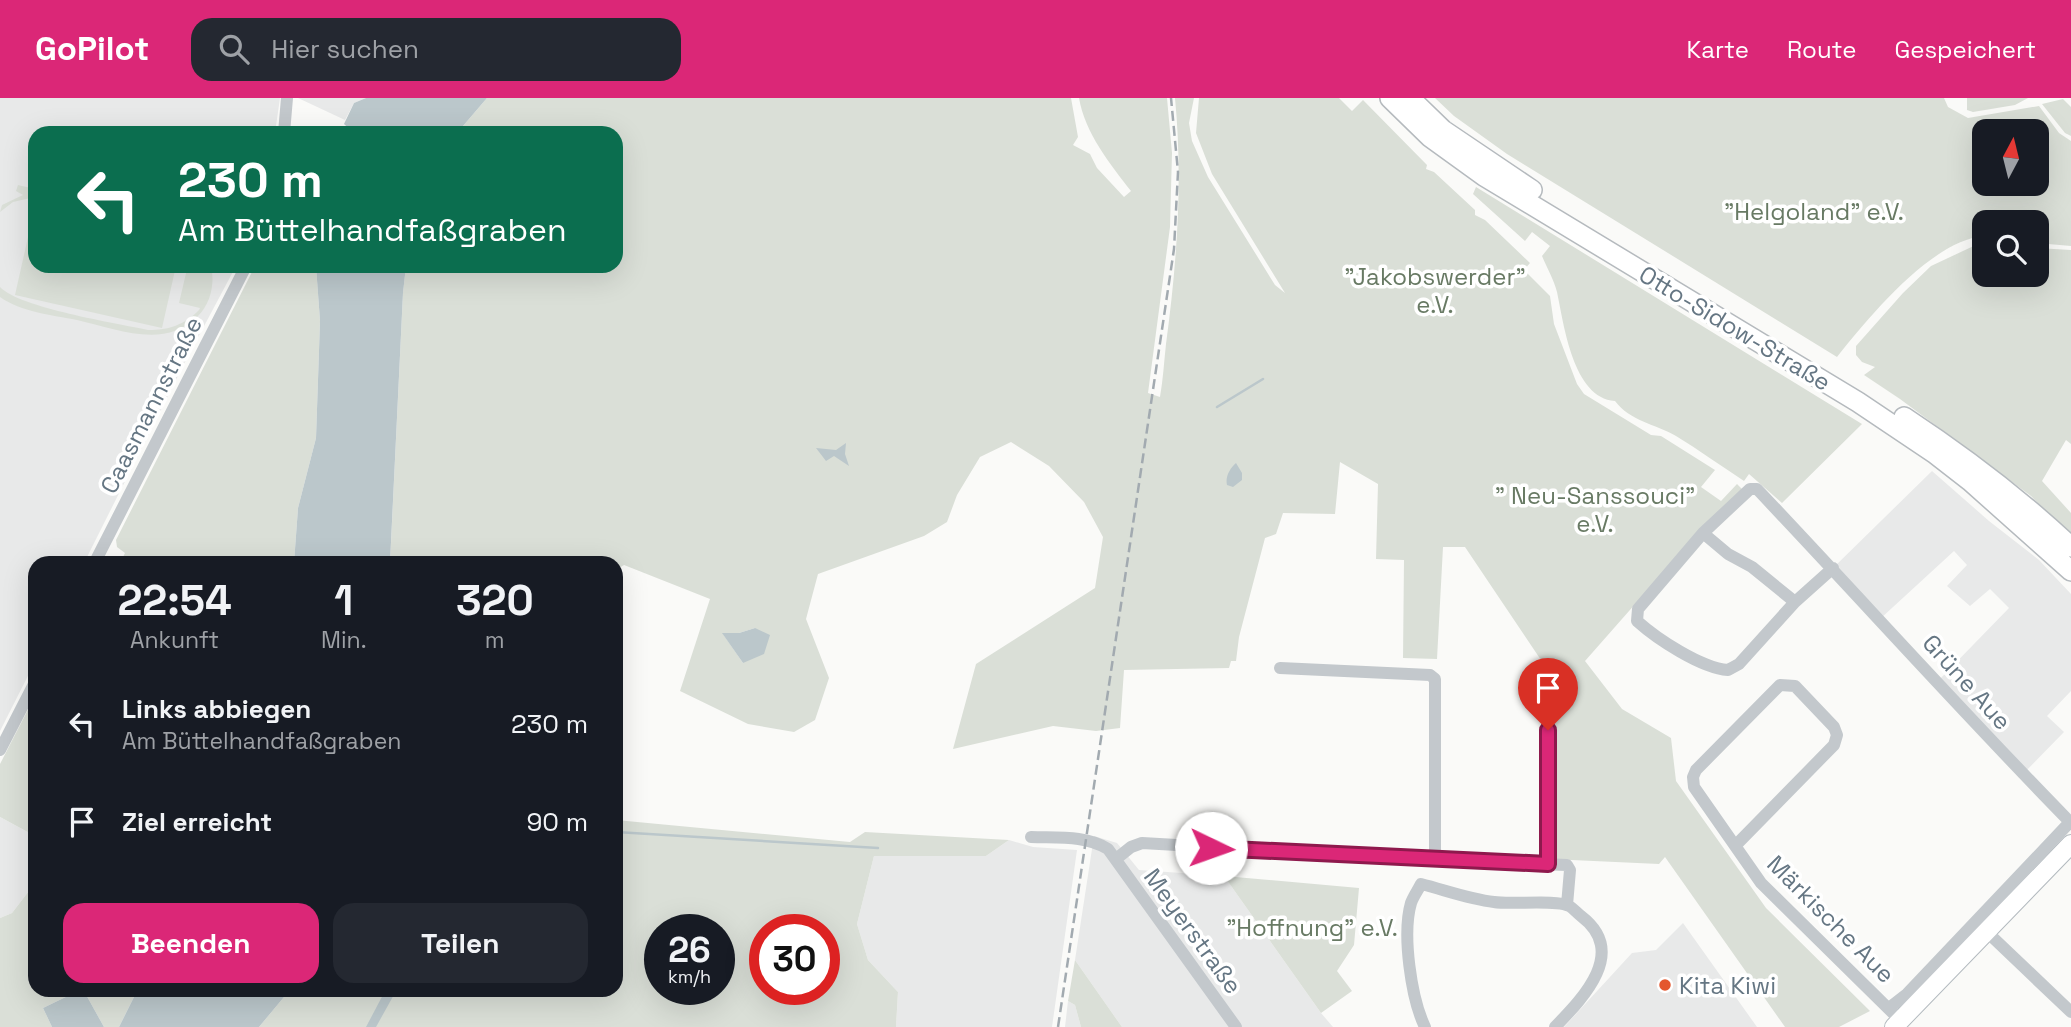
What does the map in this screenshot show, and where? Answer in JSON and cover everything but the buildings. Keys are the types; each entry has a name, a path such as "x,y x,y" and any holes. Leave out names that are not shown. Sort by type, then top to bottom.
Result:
{"main road":[{"name":"Otto-Sidow-Straße","path":"1390,98 1430,137 1484,176 1858,402 1934,453 1970,481 2071,571"},
{"name":"Otto-Sidow-Straße","path":"1410,98 1443,130 1513,178 1864,390 1943,443 2071,547"},
{"path":"1877,1027 1894,1018 1987,932 2071,844"}],"street":[{"path":"285,126 287,98"},
{"name":"Caasmannstraße","path":"98,556 242,273"},
{"name":"Grüne Aue","path":"1833,568 1795,602 1739,664 1728,670 1707,664 1676,649 1637,621 1638,609 1703,533 1749,489 1757,489 1833,568 2071,823"},
{"path":"1703,533 1728,554 1752,567 1795,602"},
{"path":"1280,668 1394,674 1401,672 1430,675 1435,679 1435,860"},
{"name":"Märkische Aue","path":"1735,846 1834,745 1837,735 1834,727 1795,686 1780,685 1696,770 1694,788 1735,846 1762,884 1894,1018"},
{"path":"0,750 28,696"},
{"path":"1548,704 1548,864"},
{"path":"1894,1018 1907,994 2071,823"},
{"path":"1031,837 1098,842 1116,859 1131,847 1142,843 1567,865 1570,870 1567,905"},
{"name":"Meyerstraße","path":"1116,859 1236,1027"},
{"path":"1425,1027 1415,999 1408,951 1411,904 1421,884 1491,902 1567,905 1589,922 1600,938 1601,959 1597,972 1581,998 1555,1027"},
{"path":"1987,932 2071,1012"}],"shaded area":[{"path":"0,98 280,98 276,126 28,126 28,273 232,273 88,556 28,556 28,676 0,731"},
{"path":"298,98 366,98 354,103 345,120"},
{"path":"366,98 487,98 463,126 346,126 344,124 354,103"},
{"path":"317,273 405,273 390,556 295,556 298,508 316,438 320,321"},
{"path":"846,443 845,454 849,466 834,456 826,461 816,448 836,450"},
{"path":"1236,463 1242,473 1242,480 1233,487 1227,485 1227,479"},
{"path":"1932,471 2039,560 2071,594 2071,691 2047,716 2064,732 2023,774 1938,681 2009,608 1990,589 1970,606 1947,586 1967,565 1954,551 1880,619 1833,568"},
{"path":"755,628 770,635 764,654 743,663 722,633 739,633"},
{"path":"0,817 28,832 28,892 12,913 0,918"},
{"path":"1094,836 1117,843 1139,870 1224,876 1333,1027 1122,1027 1075,960"},
{"path":"1009,840 1033,847 1077,850 1052,1027 896,1027 898,992 868,960 857,924 874,856 986,856"},
{"name":"Kita Kiwi","path":"1683,923 1757,1027 1564,1027 1632,953 1656,950"},
{"path":"66,997 87,997 104,1027 52,1027 43,1008"},
{"path":"134,997 284,997 259,1027 119,1027"},
{"path":"382,997 393,997 376,1027 366,1027"},
{"path":"1068,1001 1075,1005 1081,1027 1065,1027"}],"green space":[{"path":"487,98 1071,98 1078,137 1073,145 1090,154 1097,168 1124,197 1131,191 1093,136 1079,98 1167,98 1172,153 1170,227 1148,393 1160,397 1178,221 1179,160 1175,98 1194,98 1189,123 1192,141 1208,177 1275,285 1285,293 1212,174 1196,133 1199,98 1339,98 1352,111 1363,100 1427,165 1426,169 1434,172 1475,210 1475,215 1485,220 1530,263 1524,270 1550,296 1554,324 1577,384 1584,394 1651,435 1661,436 1715,470 1701,487 1721,501 1737,484 1743,490 1703,527 1585,661 1622,709 1671,738 1676,781 1766,908 1870,1011 1839,1027 1785,1027 1665,857 1659,864 1550,859 1549,672 1465,547 1443,547 1437,659 1403,658 1404,560 1376,559 1378,484 1340,462 1335,514 1283,513 1276,534 1265,538 1239,637 1236,661 1231,661 1229,668 1124,670 1120,728 1096,731 1053,726 953,749 976,664 1095,588 1103,537 1084,502 1049,466 1011,442 980,457 957,495 947,522 924,536 818,574 806,619 829,678 815,720 794,732 748,724 680,691 710,599 623,566 623,556 390,556 405,273 623,273 623,126 463,126","holes":["755,628 743,663 723,634"]},
{"name":"\"Helgoland\" e.V.","path":"1435,98 1944,98 1948,107 1968,118 2039,106 2049,119 1972,119 1972,196 2049,196 2049,120 2059,133 2071,141 2071,246 2049,244 2049,210 1972,210 1972,239 1943,251 1903,283 1837,357 1507,154 1454,116"},
{"path":"1967,98 2028,98 2015,105 1973,112 1967,110"},
{"path":"2063,99 2071,107 2071,136 2065,133 2042,104"},
{"path":"18,185 28,187 28,199 13,202 0,212 2,205 23,195 16,191"},
{"path":"1476,187 1862,424 1782,503 1749,474 1744,481 1676,436 1635,418 1615,401 1601,397 1589,387 1580,374 1567,340 1556,288 1542,256 1550,246 1532,232 1525,241 1473,194"},
{"path":"28,237 28,273 174,273 162,328 15,295"},
{"path":"1972,247 1972,287 2049,287 2049,249 2071,250 2071,444 2066,440 2042,481 2071,513 2071,537 2031,496 1864,375 1875,367 1862,362 1856,355 1856,346 1931,266"},
{"path":"186,273 212,273 209,299 198,316 185,326 156,335 124,332 17,306 0,297 0,287 11,295 47,308 148,330 176,326 200,308 179,303"},
{"path":"251,273 317,273 320,321 316,438 298,508 295,556 124,556 125,553 117,547 116,540"},
{"path":"28,710 28,832 0,817 0,764"},
{"path":"623,821 850,842 865,832 1009,840 986,856 874,856 857,924 868,960 898,992 896,1027 259,1027 284,997 623,997"},
{"name":"\"Hoffnung\" e.V.","path":"1224,876 1359,888 1354,945 1337,971 1352,991 1321,1013"},
{"path":"28,892 28,997 66,997 43,1008 52,1027 0,1027 0,918 12,913"},
{"path":"1075,960 1122,1027 1081,1027 1075,1005 1068,1001"},
{"path":"87,997 134,997 119,1027 104,1027"}],"waterway":[{"path":"1217,407 1263,379"},
{"path":"623,832 878,848"}],"railway":[{"path":"1058,1027 1174,249 1178,172 1171,98"}],"place":[{"name":"Kita Kiwi","path":"1665,985"}],"route":[{"path":"1211,848 1548,864 1548,730"}],"park label":[{"name":"\"Jakobswerder\" e.V.","path":"1435,290"},
{"name":"\" Neu-Sanssouci\" e.V.","path":"1595,509"}]}
